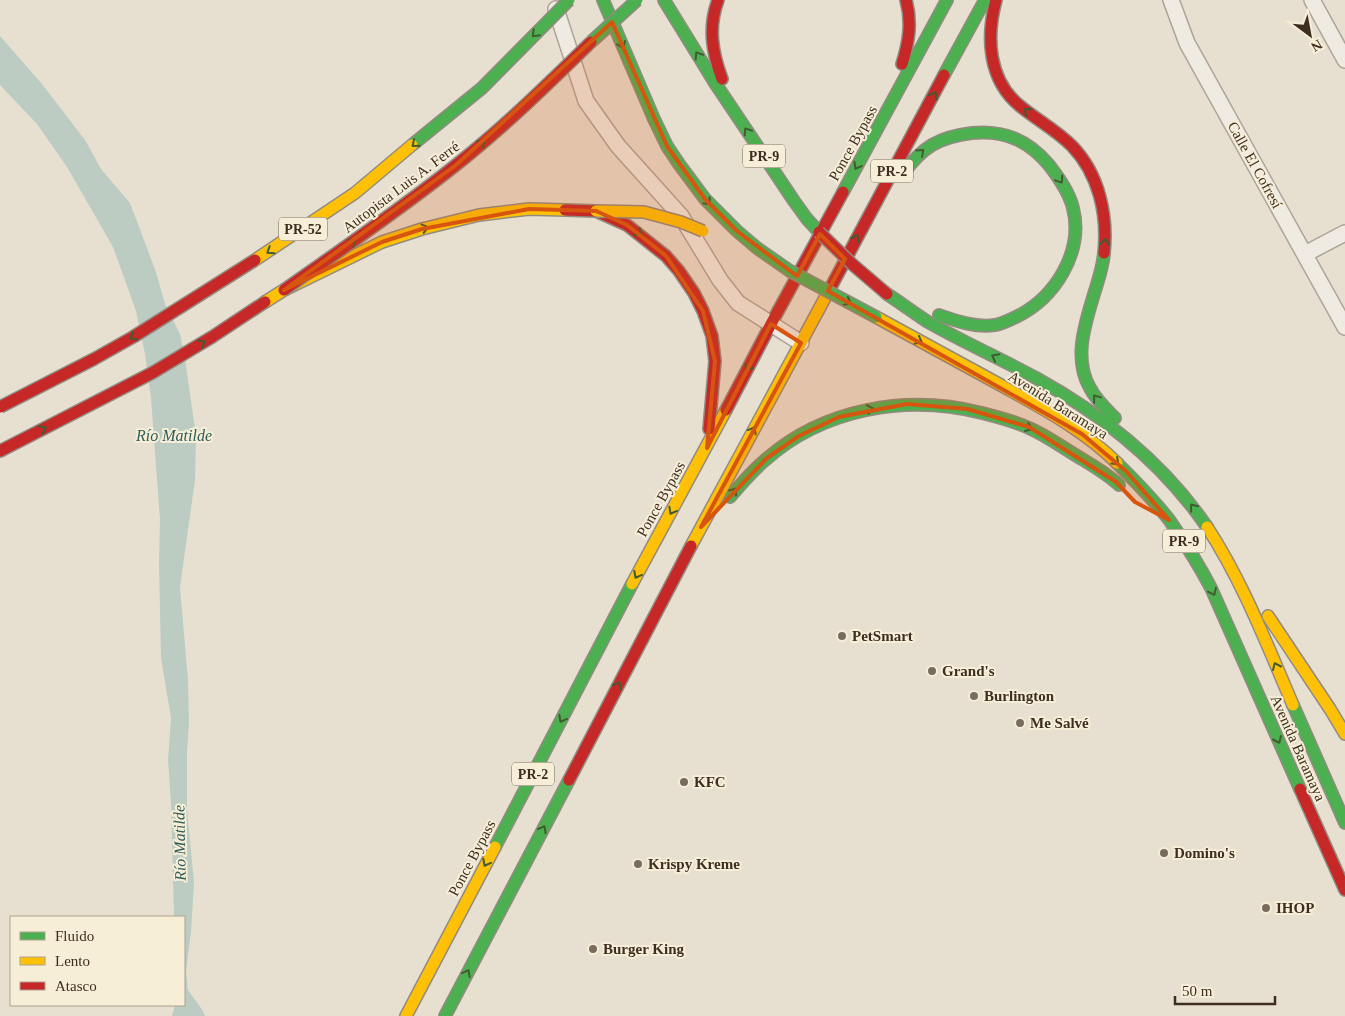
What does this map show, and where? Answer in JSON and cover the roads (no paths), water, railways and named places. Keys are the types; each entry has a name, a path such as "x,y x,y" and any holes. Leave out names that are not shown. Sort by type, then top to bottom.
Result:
{"highway":[{"name":"Autopista Luis A. Ferré","path":"0,407 133,337 273,249 355,194 482,88 569,0"},
{"path":"603,0 654,119 667,146 679,164 705,199 737,231 757,248 790,271"},
{"name":"Autopista Luis A. Ferré","path":"0,451 152,372 212,337 367,232 456,166 523,108 637,0"},
{"path":"664,0 715,83 734,110"},
{"path":"718,0 714,7 712,25 713,46 718,69 734,110"},
{"path":"889,106 892,84 901,67 908,46 910,17 906,0"},
{"name":"Ponce Bypass","path":"406,1016 660,532 947,0"},
{"name":"PR-2","path":"445,1016 701,527 985,0"},
{"path":"996,0 990,35 990,52 995,71 1005,89 1016,102 1069,143 1086,163 1095,180 1104,207 1106,235 1104,258 1085,325 1081,356 1083,374 1096,399 1149,452 1164,473"},
{"name":"PR-9","path":"734,110 807,219 860,273 898,301"},
{"path":"868,216 889,195 916,156 941,138 959,134 989,132 1009,136 1028,146 1042,157 1066,188 1073,209 1075,228 1068,265 1057,286 1029,311 995,325 979,325 958,322 937,314 915,302 898,301"},
{"path":"284,290 382,242 422,229 479,215 529,209 644,212 681,222 715,236"},
{"path":"596,211 627,225 666,256 680,271 703,311 712,336 715,361 707,448"},
{"path":"740,248 790,271"},
{"name":"Avenida Baramaya","path":"790,271 1042,408 1082,434 1107,453 1126,471 1169,520 1195,558 1211,588 1345,890"},
{"name":"Avenida Baramaya","path":"898,301 928,321 1050,386 1083,407 1128,440 1182,492 1227,558 1248,601 1345,822"},
{"path":"701,527 720,510 741,482 767,458 798,436 839,417 870,409 907,404 935,404 967,409 1029,427 1116,482 1129,495"},
{"path":"1144,506 1169,520"},
{"path":"1227,558 1261,605 1345,734"}],"street":[{"path":"553,0 586,101 618,146 681,216 720,280 738,303 801,343"},
{"name":"Calle El Cofresí","path":"1171,0 1187,43 1345,327"},
{"path":"1312,0 1345,60"},
{"path":"1305,254 1345,233"}],"water":[{"name":"Río Matilde","path":"0,36 42,84 85,140 101,169 130,203 156,272 165,304 180,334 196,436 195,480 180,587 188,680 187,809 194,883 186,971 188,990 205,1016 172,1016 175,1006 185,1006 185,916 174,916 168,760 171,718 161,658 160,519 151,398 145,354 136,311 113,247 67,167 37,124 0,85"}],"place":[{"name":"PetSmart","path":"842,636"},
{"name":"Grand's","path":"932,671"},
{"name":"Burlington","path":"974,696"},
{"name":"Me Salvé","path":"1020,723"},
{"name":"KFC","path":"684,782"},
{"name":"Domino's","path":"1164,853"},
{"name":"Krispy Kreme","path":"638,864"},
{"name":"IHOP","path":"1266,908"},
{"name":"Burger King","path":"593,949"}]}
